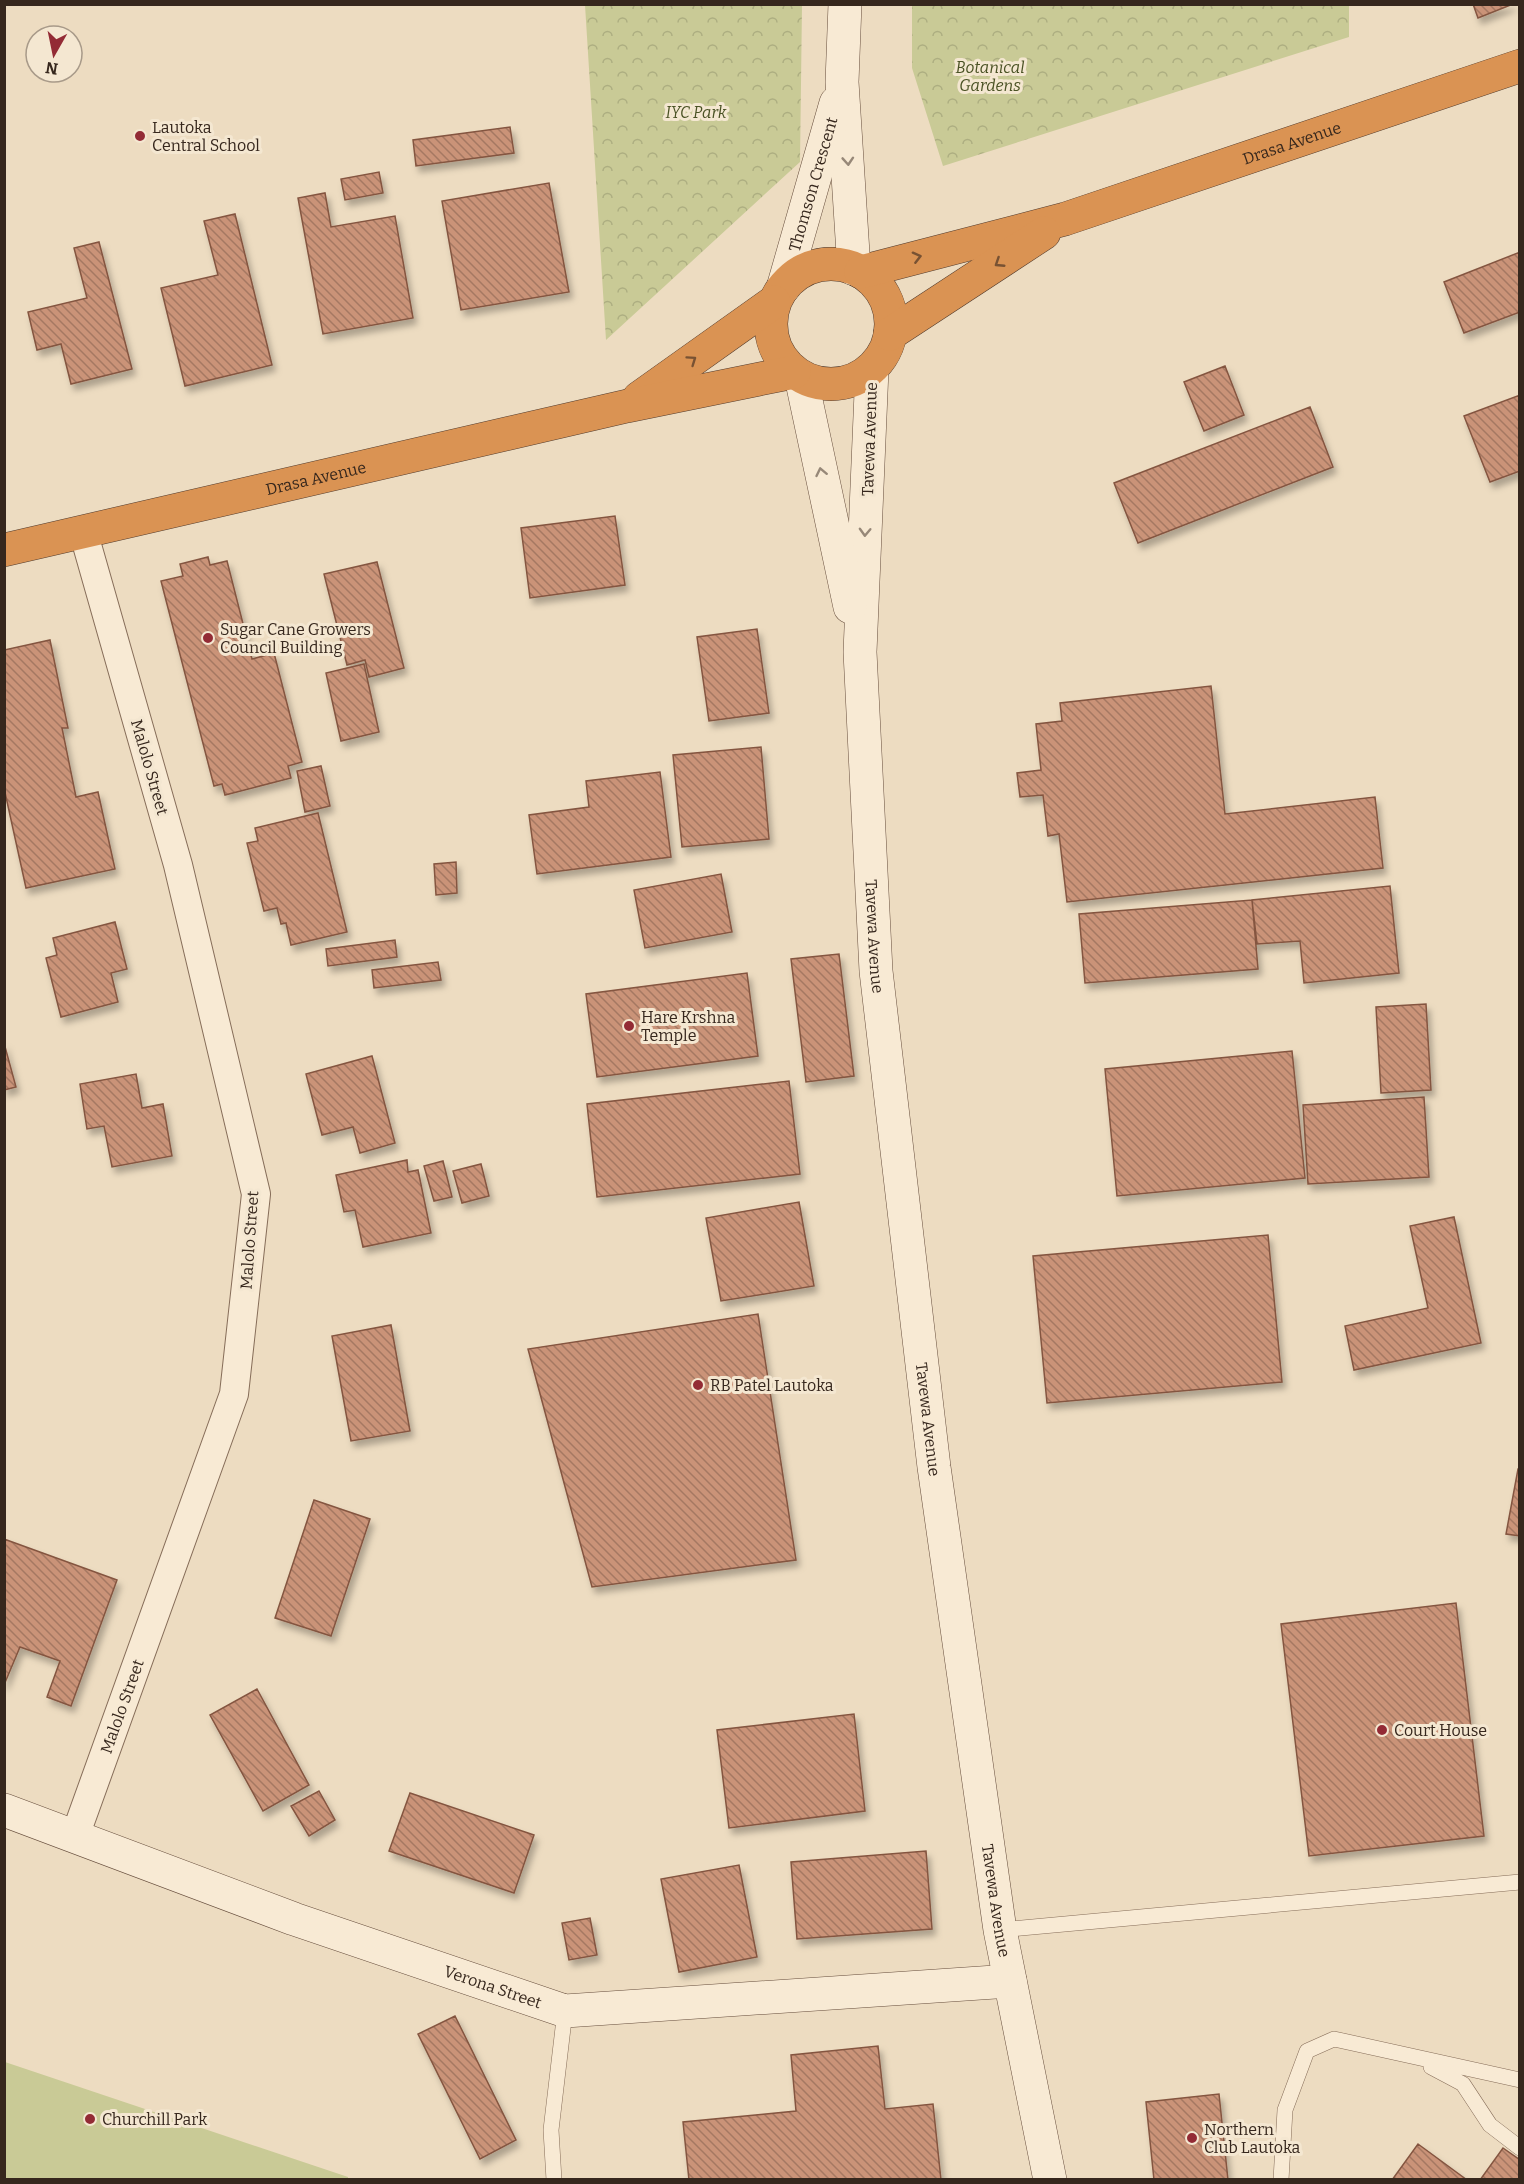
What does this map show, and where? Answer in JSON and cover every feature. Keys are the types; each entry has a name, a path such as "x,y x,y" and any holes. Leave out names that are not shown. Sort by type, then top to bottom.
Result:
{"highway":[{"name":"Drasa Avenue","path":"857,270 1065,219 1520,66"},
{"name":"Drasa Avenue","path":"890,334 1065,219"},
{"path":"835,264 857,270 875,283 885,298 891,316 890,334 884,353 872,369 856,379 837,384 819,383 797,374 780,358 772,340 770,321 778,295 797,274 815,266 835,264"},
{"name":"Drasa Avenue","path":"627,405 778,295"},
{"name":"Drasa Avenue","path":"4,550 627,405 797,374"}],"main road":[{"name":"Thomson Crescent","path":"845,4 843,82 857,270"},
{"name":"Thomson Crescent","path":"778,295 843,82"},
{"name":"Tavewa Avenue","path":"872,369 860,652 876,971 934,1467 1000,1930 1050,2180"},
{"name":"Tavewa Avenue","path":"797,374 860,652"},
{"name":"Verona Street","path":"4,1810 294,1918 565,2011 1010,1981"}],"street":[{"name":"Malolo Street","path":"75,1836 234,1394 256,1194 178,865 83,531"}],"lane":[{"path":"1000,1930 1520,1882"},
{"path":"554,2180 551,2130 565,2011"},
{"path":"1281,2180 1285,2110 1307,2051 1334,2039 1414,2059 1520,2080"},
{"path":"1414,2059 1463,2084 1490,2125 1520,2148"}],"green space":[{"name":"IYC Park","path":"585,5 802,5 800,162 606,340"},
{"name":"Botanical Gardens","path":"912,5 1349,5 1349,37 943,166 912,68"},
{"name":"Churchill Park","path":"5,2062 348,2177 348,2179 5,2179"}],"building":[{"path":"1473,4 1513,4 1478,18"},
{"path":"510,127 514,153 416,166 413,140"},
{"path":"379,172 383,193 345,200 341,179"},
{"path":"549,183 569,292 461,310 442,201"},
{"path":"325,193 331,227 395,216 413,318 323,334 298,198"},
{"path":"235,214 272,365 185,386 161,288 218,275 204,221"},
{"path":"99,242 132,369 71,384 61,344 37,350 28,312 87,298 74,248"},
{"path":"1520,252 1520,312 1464,333 1444,282"},
{"path":"1225,366 1244,415 1204,431 1184,382"},
{"path":"1520,395 1520,471 1490,482 1464,416"},
{"path":"1310,407 1333,467 1138,543 1114,483"},
{"path":"615,516 625,585 530,598 521,528"},
{"path":"208,557 210,565 227,561 252,659 274,653 302,762 288,766 291,778 225,795 222,784 214,786 161,581 183,576 180,564"},
{"path":"377,562 404,668 369,677 365,660 347,665 324,574"},
{"path":"757,629 769,713 709,721 697,637"},
{"path":"50,640 68,728 62,728 76,797 98,792 115,869 26,888 4,788 4,650"},
{"path":"364,664 379,732 341,741 326,673"},
{"path":"1211,686 1225,814 1375,797 1383,868 1067,902 1059,834 1048,836 1043,795 1020,797 1017,773 1041,770 1036,724 1062,721 1060,703"},
{"path":"761,747 769,839 682,847 673,755"},
{"path":"321,766 330,806 305,812 297,771"},
{"path":"660,772 671,857 537,874 529,815 589,807 586,781"},
{"path":"318,813 347,932 291,945 286,923 281,924 277,908 264,911 247,843 258,841 255,828"},
{"path":"456,862 457,893 436,895 434,864"},
{"path":"721,874 732,932 645,948 634,890"},
{"path":"1390,886 1399,973 1304,983 1300,941 1257,944 1252,900"},
{"path":"1252,900 1258,969 1085,983 1079,914"},
{"path":"115,922 127,969 111,973 118,1002 61,1017 46,958 57,955 53,938"},
{"path":"395,940 397,957 328,966 326,949"},
{"path":"839,954 854,1076 806,1082 791,959"},
{"path":"438,962 441,980 374,988 372,970"},
{"path":"747,973 758,1056 597,1077 586,994"},
{"path":"1426,1004 1431,1090 1381,1093 1376,1007"},
{"path":"4,1043 16,1087 4,1090"},
{"path":"1292,1051 1305,1178 1117,1196 1105,1069"},
{"path":"372,1056 395,1143 360,1153 353,1127 322,1135 306,1074"},
{"path":"136,1074 142,1108 163,1104 172,1156 112,1167 104,1126 87,1129 80,1084"},
{"path":"789,1081 800,1174 597,1197 587,1104"},
{"path":"1424,1097 1429,1177 1308,1184 1303,1105"},
{"path":"407,1160 408,1172 418,1170 431,1233 363,1247 355,1210 344,1212 336,1175"},
{"path":"443,1161 452,1197 434,1201 424,1166"},
{"path":"481,1164 489,1196 462,1203 453,1171"},
{"path":"799,1202 814,1286 721,1301 706,1218"},
{"path":"1454,1217 1481,1343 1354,1370 1345,1326 1428,1308 1410,1226"},
{"path":"1268,1235 1282,1382 1047,1403 1033,1256"},
{"path":"758,1314 796,1560 592,1587 528,1349"},
{"path":"391,1325 410,1431 351,1441 332,1336"},
{"path":"1518,1469 1520,1469 1520,1536 1506,1534"},
{"path":"314,1500 370,1519 331,1636 275,1618"},
{"path":"4,1539 117,1580 71,1706 47,1697 60,1661 20,1647 4,1685"},
{"name":"Court House","path":"1456,1603 1484,1836 1309,1856 1281,1624"},
{"path":"257,1689 309,1785 263,1811 210,1715"},
{"path":"854,1714 865,1811 729,1828 717,1730"},
{"path":"319,1791 335,1820 309,1836 291,1806"},
{"path":"410,1793 534,1835 514,1893 389,1851"},
{"path":"926,1851 932,1929 797,1939 791,1862"},
{"path":"739,1865 757,1957 679,1972 661,1879"},
{"path":"590,1918 597,1955 569,1960 562,1923"},
{"path":"455,2016 516,2140 480,2159 418,2034"},
{"path":"878,2046 885,2109 933,2104 941,2180 689,2180 683,2122 796,2111 791,2055"},
{"path":"1219,2094 1228,2180 1154,2180 1146,2102"},
{"path":"1418,2144 1467,2180 1392,2180"},
{"path":"1503,2148 1520,2160 1520,2180 1480,2180"}],"place":[{"name":"Lautoka Central School","path":"140,136"},
{"name":"Sugar Cane Growers Council Building","path":"208,638"},
{"name":"Hare Krshna Temple","path":"629,1026"},
{"name":"RB Patel Lautoka","path":"698,1385"},
{"name":"Court House","path":"1382,1730"},
{"name":"Churchill Park","path":"90,2119"},
{"name":"Northern Club Lautoka","path":"1192,2138"}]}
